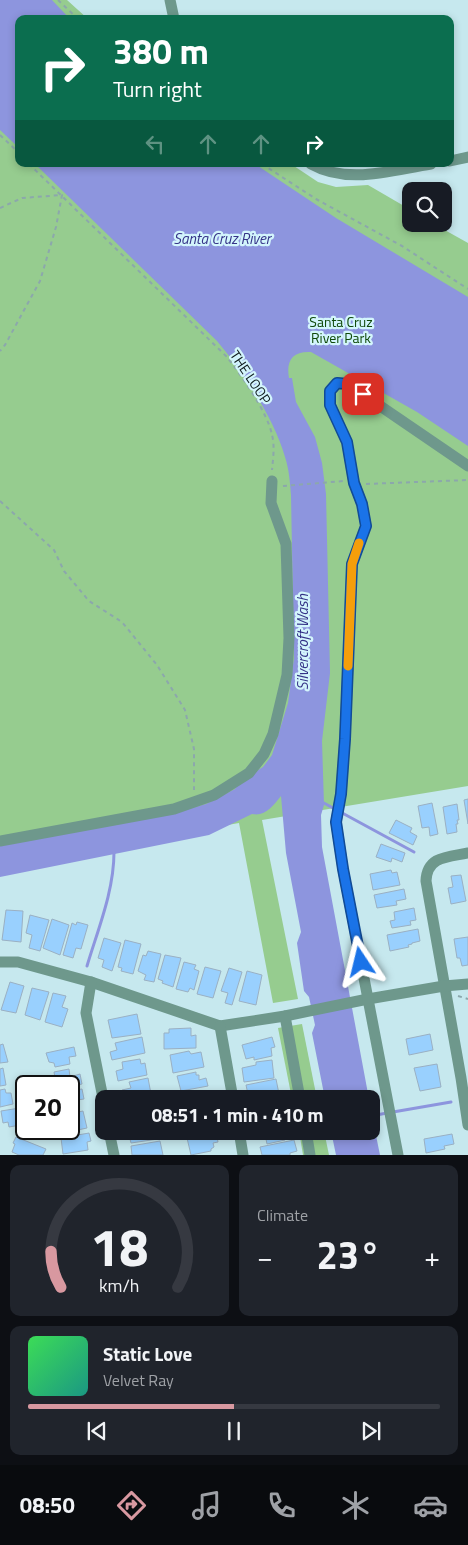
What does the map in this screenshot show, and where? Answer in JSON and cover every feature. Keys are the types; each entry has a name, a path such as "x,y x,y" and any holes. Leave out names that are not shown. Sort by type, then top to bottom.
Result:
{"street":[{"path":"170,0 173,15"},
{"path":"454,160 468,158"},
{"path":"319,167 338,174 352,176 411,167"},
{"path":"398,1155 343,869 336,822 341,794 345,739 352,564 366,526 362,504 349,482 347,442 330,405 330,391 337,383 348,384 468,466"},
{"path":"0,841 174,809 214,795 249,773 264,754 273,734 287,675 289,638 286,544 271,503 277,484"},
{"path":"468,853 439,859 428,864 426,872 444,986 466,1103 468,1125"},
{"path":"0,962 18,962 91,982 220,1026 285,1016 444,986 468,984"},
{"path":"91,982 86,1012 101,1090"},
{"path":"285,1016 298,1090"},
{"path":"220,1026 231,1090"},
{"path":"111,1140 114,1155"},
{"path":"240,1140 243,1155"},
{"path":"308,1140 310,1155"}],"path":[{"path":"58,0 74,15"},
{"path":"0,135 15,150"},
{"name":"THE LOOP","path":"32,167 210,339 239,372 271,428 277,484"},
{"path":"267,167 316,199 402,246 468,289"},
{"path":"0,208 22,198 62,195 56,227 40,281 0,351"},
{"path":"277,484 349,482 376,485 468,480"},
{"path":"0,501 54,550 64,570 89,601 122,622 157,665 186,710 194,749 194,802"}],"green space":[{"name":"Santa Cruz River Park","path":"0,0 67,0 84,15 15,15 15,167 296,167 318,182 336,187 368,185 402,205 402,232 448,232 468,243 468,786 262,820 298,999 273,1003 239,823 0,865"},
{"path":"302,1024 315,1090 290,1090 278,1028"},
{"path":"300,1140 326,1140 329,1155 303,1155"}],"water":[{"path":"0,0 52,0 66,15 15,15 15,144 0,130"},
{"path":"38,167 260,167 336,218 468,297 468,446 417,412 311,352 295,355 288,367 296,402 315,437 322,463 326,494 330,673 322,741 324,805 321,815 322,847 367,1090 323,1090 312,1033 315,1025 309,997 304,991 297,943 301,932 286,853 281,796 265,812 252,814 209,835 0,877 0,846 178,812 206,804 235,789 239,782 263,767 272,755 288,703 294,658 290,480 280,442 266,411 217,341"},
{"path":"333,1140 377,1140 380,1155 336,1155"}],"building":[{"path":"468,799 468,824 464,800"},
{"path":"432,803 438,834 430,836 429,827 422,828 418,806"},
{"path":"457,804 459,820 457,820 458,824 456,824 457,832 447,834 443,807"},
{"path":"396,820 412,828 410,832 417,836 413,845 389,833"},
{"path":"381,844 405,853 402,862 392,858 391,862 376,857"},
{"path":"391,870 392,873 397,872 400,885 373,890 370,874"},
{"path":"461,875 466,901 451,904 448,888 453,887 451,876"},
{"path":"404,889 406,899 396,901 397,905 377,908 374,895"},
{"path":"414,908 416,920 410,921 411,925 392,928 390,921 395,920 394,912"},
{"path":"6,910 23,911 21,942 2,940"},
{"path":"30,915 49,920 40,951 29,948 32,935 26,933"},
{"path":"52,919 69,925 60,955 43,948"},
{"path":"77,922 88,925 81,949 76,948 73,958 63,955 72,923 76,925"},
{"path":"418,929 420,941 408,945 409,947 390,951 387,935"},
{"path":"468,937 468,965 462,966 460,958 457,958 454,939"},
{"path":"104,938 121,943 112,971 102,967 104,960 98,958"},
{"path":"125,940 141,944 133,974 121,971 122,968 118,967"},
{"path":"148,951 161,954 154,982 144,980 146,975 138,971 143,955 146,956"},
{"path":"165,955 181,958 173,987 162,983 163,981 158,979"},
{"path":"184,962 196,965 194,969 199,971 194,990 190,988 188,992 176,989"},
{"path":"205,967 221,971 213,998 197,994"},
{"path":"229,968 242,972 232,1005 225,1003 228,993 221,991"},
{"path":"247,971 262,975 256,1005 239,1001"},
{"path":"10,982 24,986 16,1013 1,1010"},
{"path":"32,988 49,992 40,1020 25,1015"},
{"path":"53,993 66,996 62,1007 68,1009 62,1027 45,1022"},
{"path":"137,1014 141,1034 112,1038 108,1020"},
{"path":"191,1028 191,1036 196,1035 196,1048 164,1049 164,1033 169,1033 169,1029"},
{"path":"430,1034 433,1050 409,1055 406,1039"},
{"path":"142,1037 145,1053 112,1060 110,1052 117,1050 115,1043"},
{"path":"272,1037 275,1047 271,1048 272,1056 254,1060 254,1057 246,1059 242,1045"},
{"path":"3,1044 8,1062 0,1063 0,1045"},
{"path":"74,1047 76,1056 69,1057 70,1064 55,1067 54,1063 49,1062 46,1053"},
{"path":"189,1051 191,1054 201,1052 204,1067 173,1073 170,1055"},
{"path":"140,1059 141,1064 145,1063 147,1075 118,1081 116,1071 123,1069 122,1062"},
{"path":"272,1060 274,1078 244,1082 242,1068 256,1065 256,1062"},
{"path":"437,1064 441,1087 420,1091 414,1068"},
{"path":"3,1068 6,1085 0,1086 0,1069"},
{"path":"69,1069 70,1075 54,1075 54,1072"},
{"path":"196,1072 196,1075 199,1075 199,1080 206,1078 208,1086 181,1090 177,1076"},
{"path":"148,1078 150,1090 122,1090 131,1088 129,1082"},
{"path":"276,1079 278,1090 247,1090 246,1085"},
{"path":"5,1089 6,1093 11,1093 13,1104 0,1107 0,1090"},
{"path":"80,1089 82,1089 84,1099 80,1100"},
{"path":"15,1109 15,1126 9,1127 8,1122 3,1123 1,1111"},
{"path":"83,1111 87,1128 80,1130 80,1112"},
{"path":"89,1133 91,1141 87,1142 88,1150 63,1154 61,1140 80,1140 80,1135"},
{"path":"452,1134 454,1144 444,1146 445,1149 426,1153 424,1139"},
{"path":"15,1139 24,1140 46,1149 43,1155 19,1155 12,1152 15,1144 13,1143"},
{"path":"130,1140 151,1140 131,1143"},
{"path":"187,1140 218,1140 218,1142 213,1143 214,1147 211,1151 191,1155"},
{"path":"266,1140 285,1140 267,1144"},
{"path":"294,1140 297,1151 290,1153 290,1155 262,1155 260,1147"},
{"path":"160,1141 163,1155 132,1155 131,1146"}],"waterway":[{"path":"322,802 414,852"},
{"path":"87,966 108,895 114,852"},
{"path":"393,1112 451,1102"},
{"path":"380,1114 387,1113"}],"slow traffic":[{"path":"348,666 352,564 359,543"}],"route":[{"path":"361,962 336,822 341,794 345,739 352,564 366,526 362,504 354,483 347,442 330,405 330,391 337,383 348,384 363,394"}],"water label":[{"name":"Santa Cruz River","path":"222,238"},
{"name":"Silvercroft Wash","path":"302,642"}]}
